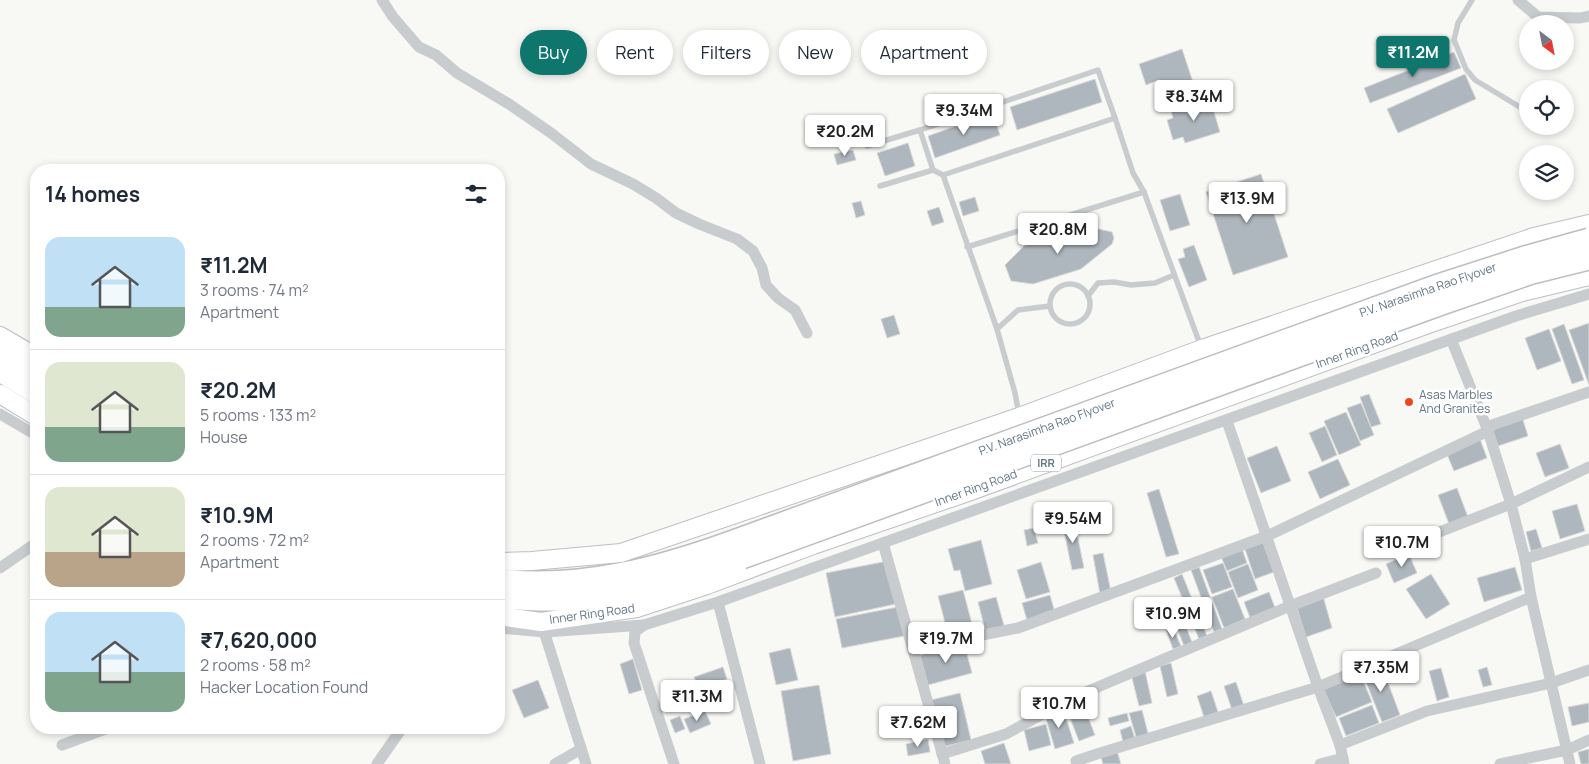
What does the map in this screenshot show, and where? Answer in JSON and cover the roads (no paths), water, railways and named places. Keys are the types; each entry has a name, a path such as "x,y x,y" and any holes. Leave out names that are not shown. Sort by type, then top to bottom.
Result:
{"highway":[{"name":"P.V. Narasimha Rao Flyover","path":"505,580 536,583 575,581 648,568 691,556 1435,286 1528,256 1589,240"},
{"name":"P.V. Narasimha Rao Flyover","path":"505,598 577,599 616,594 706,570 1442,304 1532,273 1589,258"},
{"path":"0,350 30,368"},
{"path":"0,371 30,389"}],"main road":[{"path":"505,562 621,553 1019,417 1202,349 1534,237 1589,224"},
{"name":"Inner Ring Road","path":"505,618 543,627 637,608 968,492 1033,458 1522,292 1589,276"},
{"path":"0,336 30,354"},
{"path":"0,394 30,412"}],"street":[{"path":"382,0 393,17 418,47 436,55 457,73 509,104 591,164 633,184 684,216 737,239 753,251 762,268 766,284 778,298 795,310 807,333"},
{"path":"1518,0 1538,17 1580,18 1589,16"},
{"path":"505,628 644,625 718,602 1516,316 1589,294"},
{"path":"1451,339 1488,431 1511,504 1526,559 1531,597 1570,764"},
{"path":"913,649 1018,628 1267,536 1488,431 1492,425 1589,392"},
{"path":"0,414 30,432"},
{"path":"1227,421 1340,746 1343,761 1320,764"},
{"path":"1401,547 1511,504 1589,467"},
{"path":"1526,559 1589,539"},
{"path":"883,543 943,759 1006,734 1074,697 1290,606 1376,573"},
{"path":"0,568 30,547"},
{"path":"1077,764 1076,761 1100,753 1318,687 1531,597"},
{"path":"718,602 760,764"},
{"path":"644,625 635,632 634,642 674,764"},
{"path":"543,627 586,764"},
{"path":"1340,746 1427,711 1551,683 1589,670"},
{"path":"62,745 92,734"},
{"path":"377,764 398,734"},
{"path":"1500,764 1567,750 1589,740"},
{"path":"555,764 581,749"}],"lane":[{"path":"1472,0 1458,23 1454,40 1466,69 1475,80 1519,107"},
{"path":"867,146 1098,70 1134,173 1144,192 1202,349"},
{"path":"880,186 933,170 943,175 1116,118"},
{"path":"920,130 933,170"},
{"path":"943,175 997,329 1015,393 1019,417 1028,442"},
{"path":"967,247 1144,192"},
{"path":"1088,296 1098,282 1131,285 1154,283 1174,275"},
{"path":"1068,284 1080,287 1088,296 1089,308 1078,322 1066,323 1060,321 1055,317 1050,306 1053,294 1062,286 1068,284"},
{"path":"997,329 1018,310 1050,306"}],"place":[{"name":"Asas Marbles And Granites","path":"1409,402"}]}
